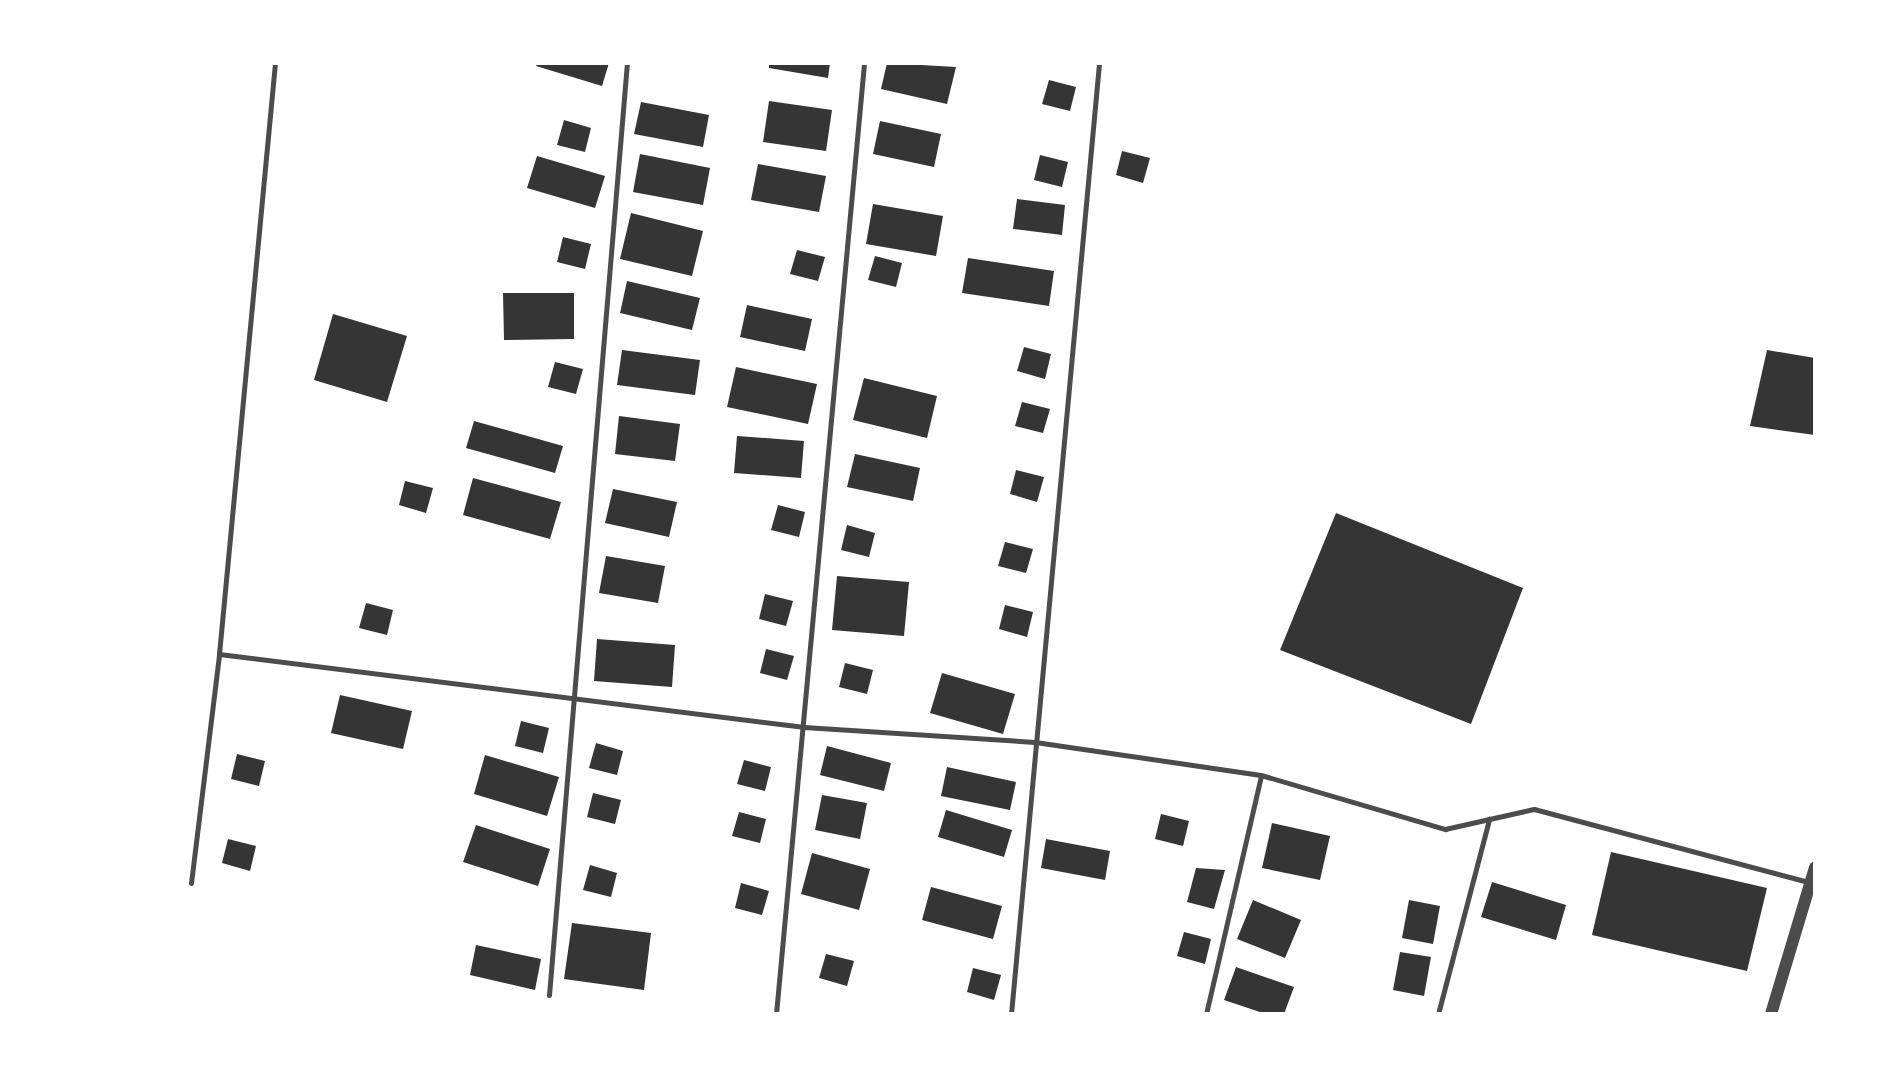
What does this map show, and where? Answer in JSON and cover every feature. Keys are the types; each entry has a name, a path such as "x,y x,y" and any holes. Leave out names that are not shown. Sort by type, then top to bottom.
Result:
{"street":[{"path":"1771,1014 1815,867"}],"lane":[{"path":"191,883 219,654 275,63"},
{"path":"549,995 627,63"},
{"path":"776,1014 864,63"},
{"path":"1011,1014 1098,63"},
{"path":"219,654 804,727 1035,742 1261,775 1445,829 1534,809 1810,882"},
{"path":"1206,1014 1261,775"},
{"path":"1438,1014 1489,819"}],"building":[{"path":"537,63 609,63 602,86 536,66"},
{"path":"769,63 830,63 828,78 769,68"},
{"path":"887,63 956,67 947,104 881,89"},
{"path":"1049,80 1076,87 1070,111 1042,104"},
{"path":"769,101 832,110 826,151 763,142"},
{"path":"641,102 709,115 703,147 634,134"},
{"path":"564,120 591,128 585,152 557,145"},
{"path":"880,121 941,134 934,167 873,154"},
{"path":"1122,151 1150,158 1143,183 1116,175"},
{"path":"640,154 710,168 703,205 633,192"},
{"path":"1040,155 1068,162 1062,187 1034,180"},
{"path":"537,156 605,176 595,208 527,188"},
{"path":"758,164 826,176 819,212 751,200"},
{"path":"1017,199 1065,205 1062,235 1013,229"},
{"path":"873,204 943,216 936,256 866,244"},
{"path":"631,213 703,231 692,276 620,259"},
{"path":"563,237 591,244 585,269 557,262"},
{"path":"797,250 825,257 818,281 790,274"},
{"path":"875,256 902,263 896,287 868,280"},
{"path":"968,258 1054,271 1049,306 962,293"},
{"path":"627,281 700,298 692,330 620,313"},
{"path":"503,293 574,293 574,339 504,340"},
{"path":"747,305 812,319 805,351 740,337"},
{"path":"333,314 407,336 387,402 314,380"},
{"path":"1024,347 1051,354 1045,379 1017,371"},
{"path":"622,350 700,360 695,395 617,385"},
{"path":"1767,350 1815,358 1815,435 1750,426"},
{"path":"555,362 583,369 576,394 548,387"},
{"path":"736,367 817,384 808,424 727,407"},
{"path":"864,378 937,396 927,438 853,420"},
{"path":"1022,402 1050,409 1043,433 1015,426"},
{"path":"619,416 680,424 675,461 615,454"},
{"path":"474,421 563,446 555,473 466,448"},
{"path":"737,436 804,441 801,478 734,473"},
{"path":"855,454 920,468 913,501 847,487"},
{"path":"1016,470 1044,477 1037,502 1010,494"},
{"path":"473,478 561,502 550,539 463,515"},
{"path":"405,481 433,488 426,513 399,505"},
{"path":"613,489 677,502 669,537 605,523"},
{"path":"778,505 805,512 799,537 771,530"},
{"path":"1336,513 1523,588 1471,724 1280,650"},
{"path":"847,525 875,533 869,557 841,550"},
{"path":"1005,542 1033,549 1026,573 998,566"},
{"path":"606,556 665,566 658,603 599,593"},
{"path":"837,576 909,582 904,636 832,630"},
{"path":"765,594 793,601 786,626 759,619"},
{"path":"366,603 393,610 387,635 359,628"},
{"path":"1005,605 1033,612 1027,637 999,629"},
{"path":"597,639 675,645 672,687 594,681"},
{"path":"766,649 794,656 787,680 760,673"},
{"path":"845,663 873,670 867,694 839,687"},
{"path":"942,673 1015,694 1003,734 930,713"},
{"path":"340,695 412,711 403,749 331,733"},
{"path":"521,721 549,728 543,753 515,746"},
{"path":"596,743 623,751 617,775 589,768"},
{"path":"827,746 891,763 884,791 820,775"},
{"path":"237,754 265,761 259,786 231,779"},
{"path":"485,755 559,777 547,816 474,794"},
{"path":"744,760 771,767 765,791 737,784"},
{"path":"947,767 1016,782 1010,810 941,796"},
{"path":"593,793 621,800 615,824 587,817"},
{"path":"822,795 867,803 860,839 815,830"},
{"path":"946,810 1012,830 1004,857 938,837"},
{"path":"739,812 766,819 760,843 732,836"},
{"path":"1161,814 1189,821 1183,846 1155,839"},
{"path":"1272,823 1330,836 1320,880 1262,868"},
{"path":"476,825 550,849 538,886 463,862"},
{"path":"228,839 256,846 250,871 222,863"},
{"path":"1046,839 1110,851 1105,880 1041,868"},
{"path":"1611,852 1767,888 1747,971 1592,935"},
{"path":"812,853 870,869 859,910 801,894"},
{"path":"590,865 617,873 611,897 583,890"},
{"path":"1196,868 1225,870 1214,909 1187,902"},
{"path":"1492,882 1566,905 1556,940 1481,917"},
{"path":"741,883 769,891 762,915 735,908"},
{"path":"931,887 1002,906 993,939 922,920"},
{"path":"1253,900 1301,920 1285,958 1237,939"},
{"path":"1409,900 1440,906 1433,944 1402,938"},
{"path":"572,923 651,933 644,990 564,979"},
{"path":"1184,932 1211,939 1205,964 1177,956"},
{"path":"476,945 541,959 535,990 470,975"},
{"path":"1400,952 1431,957 1424,996 1393,990"},
{"path":"826,954 854,961 847,986 819,978"},
{"path":"1236,967 1294,987 1284,1014 1266,1014 1224,1000"},
{"path":"973,968 1001,975 994,1000 967,992"}]}
